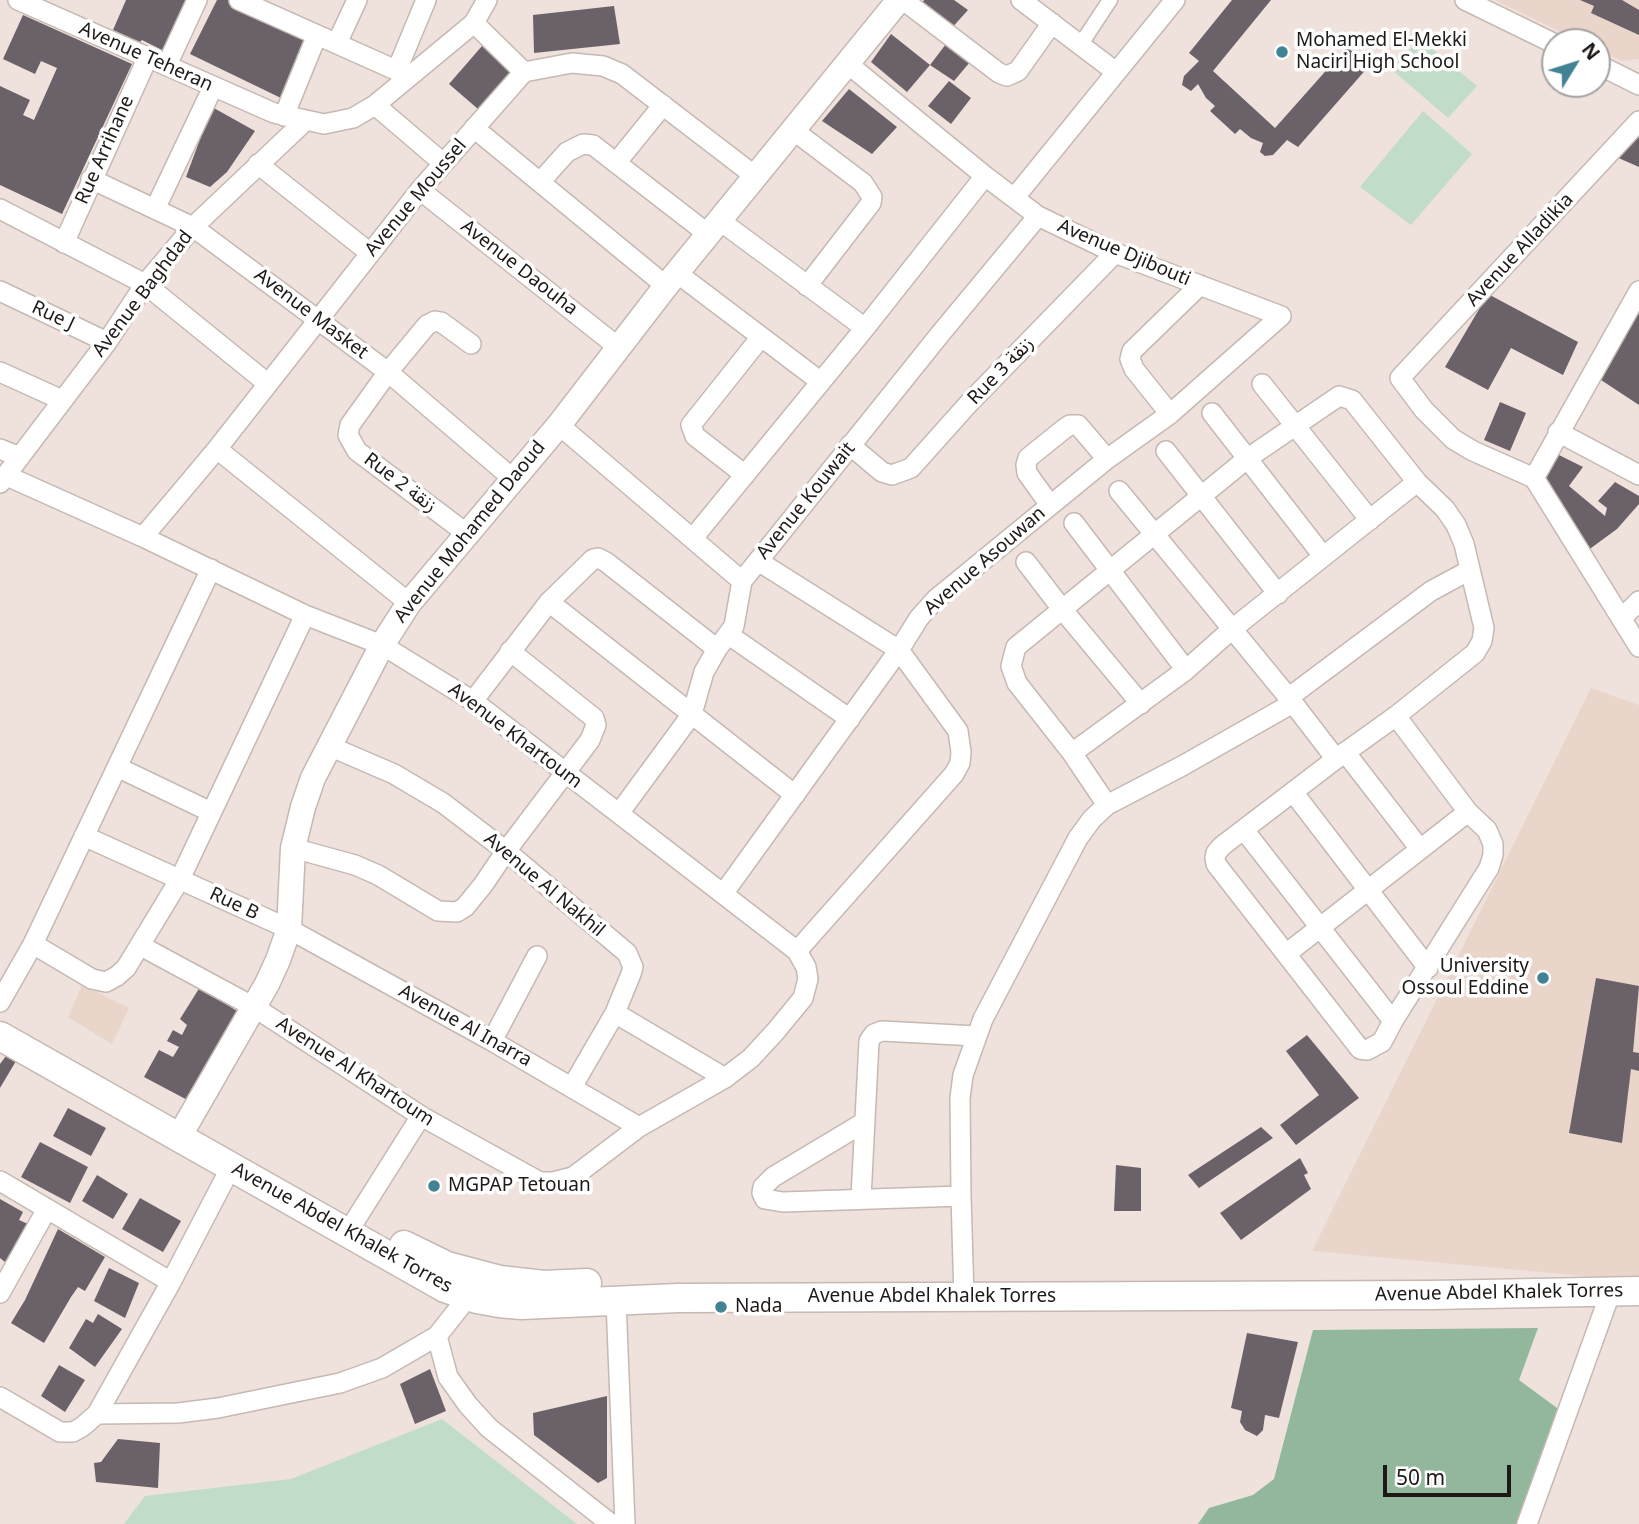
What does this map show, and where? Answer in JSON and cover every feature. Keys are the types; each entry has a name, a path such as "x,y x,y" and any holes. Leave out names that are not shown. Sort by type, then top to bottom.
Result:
{"main road":[{"name":"Avenue Abdel Khalek Torres","path":"0,1015 183,1130 231,1167 445,1288 522,1283 1625,1291"},
{"name":"Avenue Abdel Khalek Torres","path":"0,1036 447,1266 476,1286 521,1305 1334,1277 1524,1273 1639,1274"}],"street":[{"name":"Avenue Teheran","path":"18,0 213,87 279,114 305,121 337,122 353,118 376,105 403,73 474,23"},
{"path":"167,65 197,0"},
{"path":"239,0 274,7 317,35 403,73 426,0"},
{"path":"337,43 357,0"},
{"path":"487,0 474,23 524,72 572,63 603,66 622,74 755,176"},
{"path":"901,0 999,73 1007,76 1018,71 1052,23"},
{"name":"Avenue Mohamed Daoud","path":"183,1130 278,960 289,929 293,848 303,807 313,778 382,645 409,603 559,425 671,279 901,0"},
{"path":"1081,44 1111,0"},
{"path":"1015,197 1175,0"},
{"path":"1465,0 1541,37"},
{"path":"1026,1 1116,72"},
{"path":"279,114 317,35"},
{"name":"Rue Arrihane","path":"64,243 143,68 145,58"},
{"name":"Avenue Djibouti","path":"848,64 1038,216 1115,253 1281,316"},
{"path":"1611,71 1639,85"},
{"name":"Avenue Moussel","path":"144,537 218,449 420,190 524,72"},
{"path":"155,209 213,87"},
{"path":"376,105 443,163"},
{"path":"616,163 663,105"},
{"name":"Avenue Baghdad","path":"3,480 107,342 145,284 193,227 305,121"},
{"name":"Avenue Alladikia","path":"1534,478 1472,451 1453,439 1424,410 1400,378 1639,121"},
{"path":"474,128 540,182 671,279 761,337 821,382"},
{"path":"793,130 863,183 872,197 871,203 807,286"},
{"path":"540,182 567,152 583,144 593,145 713,227 807,286 865,328"},
{"path":"258,164 370,253"},
{"path":"693,538 985,176"},
{"name":"Avenue Masket","path":"91,180 193,227 388,372 512,478"},
{"name":"Avenue Daouha","path":"420,190 618,347"},
{"path":"0,208 145,284 267,383"},
{"name":"Avenue Kouwait","path":"620,812 692,714 704,672 738,612 742,582 850,445 1038,216"},
{"name":"Rue 3 زنقة","path":"850,445 882,472 892,475 911,468 1115,253"},
{"path":"1170,414 1134,369 1130,359 1132,351 1200,285"},
{"name":"Rue J","path":"0,291 107,342"},
{"path":"1639,291 1534,478 1639,647"},
{"name":"Avenue Asouwan","path":"723,894 899,650 919,618 936,599 1050,505 1170,414 1281,316"},
{"path":"388,372 427,325 435,321 441,321 471,344"},
{"path":"745,475 695,436 691,425 761,337"},
{"path":"0,372 62,400"},
{"name":"Rue 2 زنقة","path":"388,372 350,425 348,435 357,451 466,533"},
{"path":"1262,384 1370,520"},
{"path":"1107,804 1072,753 1017,683 1011,666 1016,647 1248,458 1339,396 1352,400 1417,482 1445,509 1456,525 1464,544 1484,628 1482,641 1475,653 1396,716 1340,755 1216,853 1216,864 1360,1049 1367,1050 1382,1042 1489,868 1493,855 1493,844 1487,830 1468,812 1396,716"},
{"path":"1212,414 1323,556"},
{"path":"559,425 742,582"},
{"path":"1050,505 1027,473 1026,465 1028,458 1064,429 1070,425 1078,425 1107,460"},
{"path":"1558,432 1639,475"},
{"path":"0,449 20,457"},
{"path":"218,449 409,603"},
{"path":"1166,451 1278,594"},
{"name":"Avenue Khartoum","path":"3,480 144,537 305,615 382,645 473,701 797,951"},
{"path":"1072,753 1186,670 1231,630 1417,482"},
{"path":"1119,491 1231,630 1420,849"},
{"path":"1074,523 1186,670"},
{"path":"473,701 549,602 588,562 598,558 723,642 850,719"},
{"path":"639,1127 724,1078 751,1058 803,998 808,979 806,967 797,951 954,774 960,763 958,731 899,650 758,561"},
{"path":"1026,562 1141,704"},
{"path":"0,1002 33,944 211,569"},
{"path":"964,1288 960,1098 963,1075 983,1019 1078,838 1107,804 1182,766 1291,700 1431,591 1470,570"},
{"path":"1622,618 1639,601"},
{"path":"549,602 795,795"},
{"path":"33,944 92,979 106,982 126,968 180,879 305,615"},
{"path":"293,848 355,865 378,875 438,911 457,912 466,906 565,774 596,725 594,718 510,651"},
{"name":"Avenue Al Nakhil","path":"329,746 394,774 443,803 506,851 626,953 633,967 615,1013 572,1087"},
{"path":"117,767 211,812"},
{"path":"1293,792 1427,968"},
{"path":"1286,954 1468,812"},
{"path":"1244,830 1393,1021"},
{"name":"Rue B","path":"84,836 289,929"},
{"name":"Avenue Al Inarra","path":"289,929 492,1041 639,1127"},
{"name":"Avenue Al Khartoum","path":"141,946 254,1007 421,1116 540,1182 573,1177 639,1127"},
{"path":"492,1041 537,956"},
{"path":"615,1013 724,1078"},
{"path":"861,1198 869,1041 874,1034 882,1031 976,1036"},
{"path":"356,1219 421,1116"},
{"path":"863,1123 773,1177 763,1187 765,1199 783,1202 961,1196"},
{"path":"0,1397 60,1432 73,1432 97,1414 231,1167"},
{"path":"0,1181 171,1282"},
{"path":"0,1293 47,1209"},
{"path":"97,1414 178,1413 218,1408 340,1382 382,1368 437,1336 476,1286"},
{"path":"1527,1524 1625,1291"},
{"path":"616,1301 625,1524"},
{"path":"437,1336 449,1377 482,1420 611,1524"}],"shaded area":[{"path":"1495,0 1639,0 1639,59 1622,61 1611,56 1611,28 1553,28"},
{"name":"University Ossoul Eddine","path":"1591,688 1639,705 1639,1281 1312,1251"},
{"path":"82,985 129,1008 112,1044 68,1017"}],"green space":[{"path":"1420,39 1477,86 1448,118 1391,69"},
{"path":"1423,111 1472,154 1411,225 1360,187"},
{"path":"1538,1328 1519,1380 1557,1408 1560,1436 1527,1524 1198,1524 1209,1508 1253,1495 1274,1479 1313,1330"},
{"path":"442,1419 577,1524 124,1524 145,1496 291,1479"}],"building":[{"path":"126,0 192,0 162,50 113,30"},
{"path":"217,0 232,0 312,36 283,99 190,54"},
{"path":"924,0 954,0 968,10 950,30 921,5"},
{"path":"1232,0 1271,0 1213,71 1275,128 1347,47 1369,66 1298,147 1287,140 1273,155 1265,156 1260,152 1263,143 1240,129 1235,134 1210,111 1215,106 1206,98 1198,84 1191,91 1182,85 1184,76 1199,61 1189,53"},
{"path":"1580,0 1622,0 1639,10 1639,35 1591,13 1594,6"},
{"path":"614,6 620,44 534,53 533,15"},
{"path":"23,15 132,64 62,214 0,185 0,86 30,100 23,115 34,120 57,68 41,61 35,74 3,59"},
{"path":"891,34 930,65 907,92 871,62"},
{"path":"946,44 970,62 954,81 930,65"},
{"path":"482,46 510,73 478,109 449,84"},
{"path":"949,81 971,98 951,124 928,106"},
{"path":"849,89 897,127 872,154 822,121"},
{"path":"212,107 255,131 227,172 210,187 186,177"},
{"path":"1639,132 1639,167 1614,156"},
{"path":"1488,294 1578,342 1563,375 1511,348 1488,390 1445,367"},
{"path":"1639,306 1639,405 1598,378"},
{"path":"1500,402 1526,413 1510,451 1484,440"},
{"path":"1557,454 1583,467 1569,486 1605,516 1607,508 1598,501 1615,482 1639,496 1639,504 1617,529 1587,551 1539,477"},
{"path":"1596,978 1639,986 1633,1052 1639,1053 1639,1071 1631,1069 1622,1143 1569,1133"},
{"path":"200,987 243,1015 193,1103 144,1077 159,1050 173,1057 179,1047 167,1041 173,1030 182,1035 187,1025 180,1019"},
{"path":"1307,1035 1359,1098 1296,1145 1280,1125 1319,1095 1286,1051"},
{"path":"6,1056 16,1061 0,1088 0,1064"},
{"path":"68,1108 106,1128 91,1156 53,1136"},
{"path":"1261,1127 1273,1138 1199,1188 1188,1175"},
{"path":"40,1142 88,1167 70,1203 21,1177"},
{"path":"1300,1158 1308,1173 1304,1175 1311,1189 1241,1240 1220,1213"},
{"path":"1116,1165 1141,1168 1141,1211 1114,1211"},
{"path":"97,1175 128,1194 113,1219 82,1201"},
{"path":"140,1198 181,1221 163,1252 122,1229"},
{"path":"0,1199 23,1212 19,1220 28,1224 5,1262 0,1258"},
{"path":"58,1229 105,1257 85,1291 78,1287 44,1343 11,1323 25,1300"},
{"path":"109,1268 139,1283 125,1318 94,1301"},
{"path":"98,1314 122,1329 95,1367 69,1348 86,1319 93,1323"},
{"path":"1247,1333 1298,1342 1279,1418 1265,1415 1263,1430 1257,1436 1245,1430 1240,1422 1242,1411 1231,1408"},
{"path":"59,1365 85,1380 65,1412 41,1396"},
{"path":"430,1369 446,1411 415,1424 400,1384"},
{"path":"607,1396 607,1478 598,1483 534,1435 533,1413"},
{"path":"118,1439 160,1443 158,1488 96,1482 94,1463 101,1462"}],"place":[{"name":"Mohamed El-Mekki Naciri High School","path":"1282,52"},
{"name":"University Ossoul Eddine","path":"1543,978"},
{"name":"MGPAP Tetouan","path":"434,1186"},
{"name":"Nada","path":"721,1307"}]}
